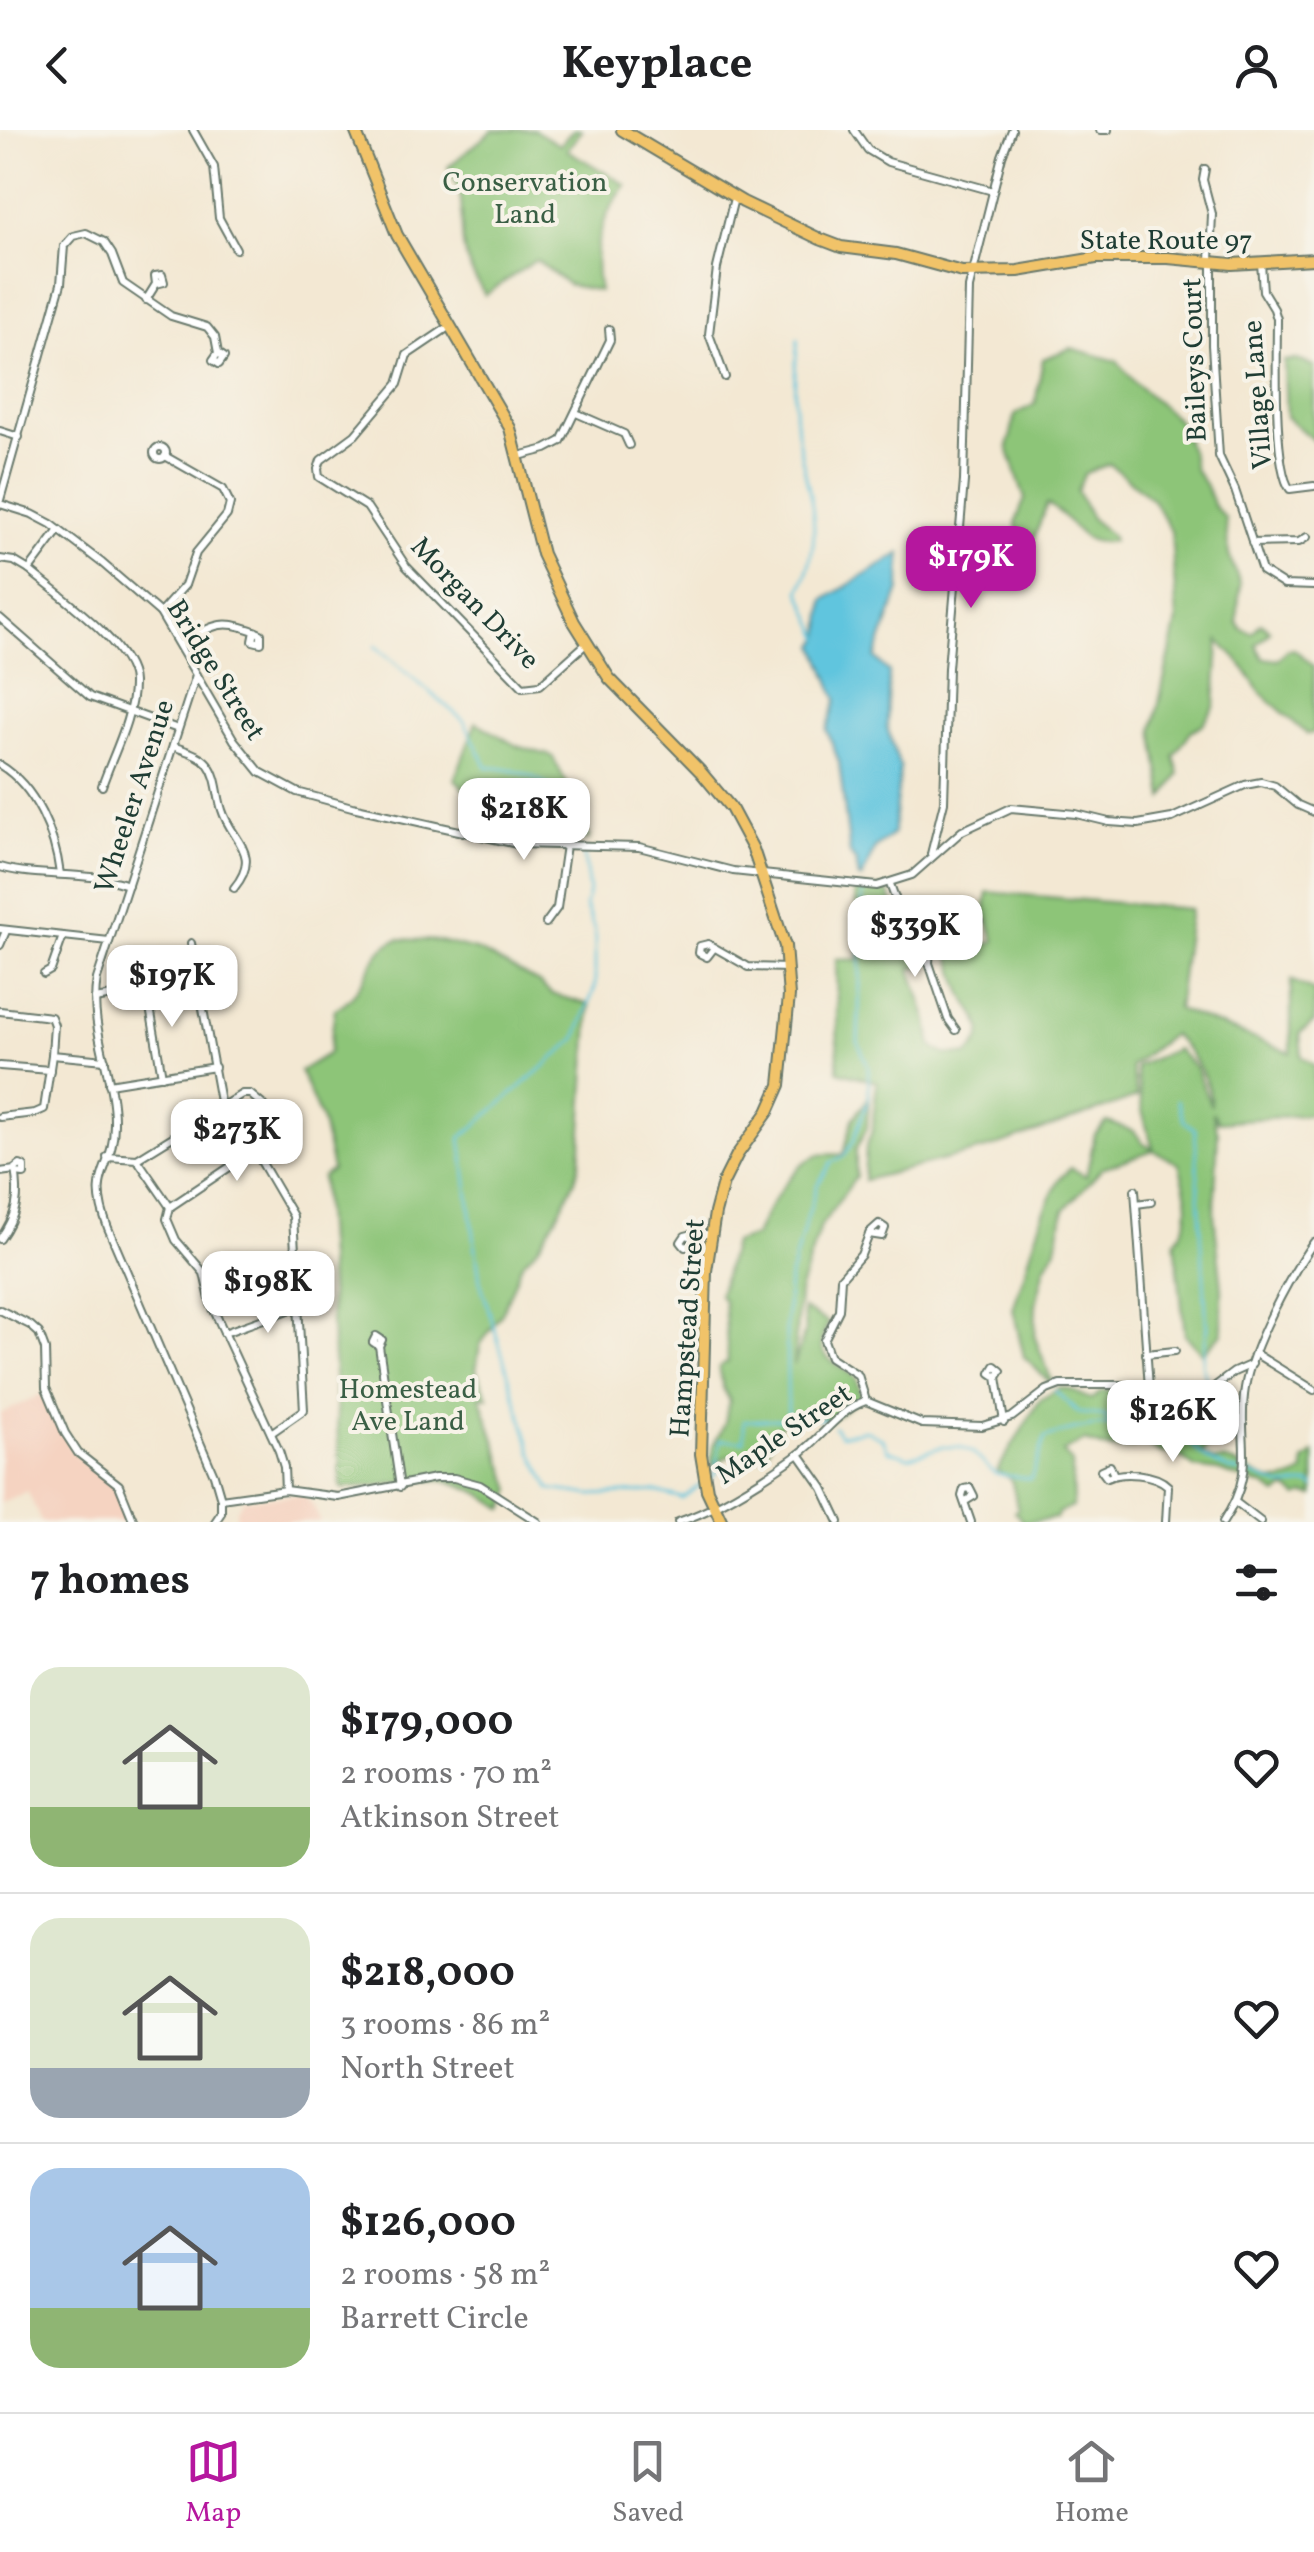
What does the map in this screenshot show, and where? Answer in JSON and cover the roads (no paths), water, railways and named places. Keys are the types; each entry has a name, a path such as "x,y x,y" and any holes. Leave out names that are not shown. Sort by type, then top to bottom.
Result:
{"main road":[{"name":"Hampstead Street","path":"355,130 391,223 505,418 519,456 542,554 587,643 609,678 718,792 745,832 784,946 788,1025 779,1088 768,1112 730,1169 719,1198 704,1301 702,1471 722,1522"},
{"name":"State Route 97","path":"622,130 735,197 841,247 896,254 974,274 1096,258 1261,263 1314,258"}],"street":[{"path":"192,130 214,167 218,218 236,249"},
{"path":"854,130 868,150 888,162 994,192"},
{"path":"931,856 944,802 946,704 964,480 969,288 1012,130"},
{"path":"1100,130 1108,130"},
{"name":"Baileys Court","path":"1205,169 1202,180 1212,214 1212,346 1219,452 1258,566 1272,580 1284,585 1314,586"},
{"path":"725,377 709,334 717,268 735,197"},
{"path":"0,502 61,284 64,246 69,238 86,234 104,242 120,280 171,316 208,328 218,353"},
{"name":"Village Lane","path":"1261,263 1262,289 1277,319 1280,446 1287,487 1290,490 1314,486"},
{"path":"146,300 156,284"},
{"name":"Morgan Drive","path":"450,326 407,355 398,384 355,435 322,460 319,477 367,507 406,566 523,688 540,685 587,643"},
{"path":"519,456 546,450 561,440 610,340 609,329"},
{"path":"576,413 624,434 628,445"},
{"path":"0,431 20,437"},
{"path":"160,613 181,590 196,553 224,518 230,503 224,488 166,456"},
{"name":"Bridge Street","path":"0,502 59,530 160,613 247,759 266,776 297,792 506,842 639,846 719,868 873,886 890,884"},
{"path":"30,570 59,530"},
{"path":"1252,543 1298,542 1307,537"},
{"path":"0,559 30,570 119,650 133,678 128,712 102,786"},
{"path":"0,618 90,696 178,730"},
{"path":"180,645 223,623 254,631"},
{"name":"Wheeler Avenue","path":"196,674 97,979 95,1000 114,1125 97,1186 100,1210 221,1499"},
{"path":"173,746 201,758 213,773 222,813 245,852 244,869 234,888"},
{"path":"0,765 29,792 55,843 60,874"},
{"path":"979,920 902,910 894,900 890,884 915,873 962,830 1015,808 1134,824 1172,818 1245,785 1261,782 1275,786 1314,812"},
{"path":"546,923 557,908 566,845"},
{"path":"0,867 26,873 98,876 128,884"},
{"path":"932,915 930,963 948,1018 956,1030"},
{"path":"0,945 3,930 109,942"},
{"path":"44,974 51,970 63,936"},
{"path":"192,943 222,1107"},
{"path":"714,948 748,967 788,968"},
{"path":"95,1000 201,982"},
{"path":"148,990 162,1076"},
{"path":"0,1011 51,1017 54,1025 44,1108 0,1117"},
{"path":"52,1055 104,1060"},
{"path":"0,1066 50,1070"},
{"path":"109,1084 215,1066"},
{"path":"107,1157 137,1159 242,1094 253,1096 268,1112 274,1134 170,1207 167,1216 184,1253 204,1273 209,1300 283,1462 285,1490"},
{"path":"255,1151 293,1216 300,1306 304,1410 270,1433"},
{"path":"137,1159 170,1207"},
{"path":"0,1172 15,1172 17,1210 0,1239"},
{"path":"1135,1190 1148,1388"},
{"path":"1137,1208 1151,1202"},
{"path":"691,1235 712,1234"},
{"path":"866,1401 858,1375 830,1358 824,1340 839,1310 841,1278 861,1255 868,1234"},
{"path":"1223,1522 1245,1466 1244,1394 1252,1364 1290,1280 1314,1242"},
{"path":"224,1332 300,1306"},
{"path":"0,1310 30,1325 41,1337 45,1348 45,1384 65,1433 78,1453 119,1485 134,1522"},
{"path":"378,1346 400,1487"},
{"path":"1146,1354 1175,1352"},
{"path":"1256,1354 1314,1390"},
{"path":"997,1377 1004,1422 1060,1385 1127,1384 1201,1394 1252,1364"},
{"name":"Maple Street","path":"678,1522 714,1508 799,1454 837,1418 866,1401 928,1425 1004,1422"},
{"path":"799,1454 824,1488 840,1522"},
{"path":"1114,1474 1154,1477 1165,1482 1166,1522"},
{"path":"215,1522 222,1513 221,1499 285,1490 338,1497 441,1477 467,1480 538,1522"},
{"path":"218,1486 239,1496"},
{"path":"964,1502 972,1522"},
{"path":"1234,1502 1261,1522"}],"water":[{"path":"901,553 900,590 875,658 889,672 887,727 900,768 893,834 875,848 859,878 850,854 839,762 827,730 837,699 816,646 821,638 824,600"}],"waterway":[{"path":"798,339 796,420 814,528 813,547 800,591 821,638"},
{"path":"375,646 464,721 487,767 536,778 560,796 570,808 581,840"},
{"path":"583,850 589,891 585,906 595,931 595,987 576,1039 461,1138 480,1281 532,1452 550,1489 592,1495 655,1491 682,1498 700,1485"},
{"path":"788,1419 789,1279 817,1185 832,1162 844,1156 853,1142 869,1097 868,1066 858,1042 863,889"},
{"path":"1177,1100 1184,1121 1195,1129 1207,1330 1202,1363 1208,1387"},
{"path":"1055,1391 1079,1413 1106,1416 1107,1421"},
{"path":"1187,1438 1205,1400"},
{"path":"710,1478 716,1473 720,1440 744,1441 744,1421 811,1417 828,1421"},
{"path":"834,1427 840,1435 866,1430 883,1439 888,1450 909,1457 941,1447 960,1447 973,1453 995,1474 1031,1479 1045,1438 1099,1425 1130,1425 1184,1434 1208,1459 1240,1472"},
{"path":"1247,1473 1281,1486 1314,1487"}],"park label":[{"name":"Conservation Land","path":"525,197"},
{"name":"Homestead Ave Land","path":"408,1404"}]}
